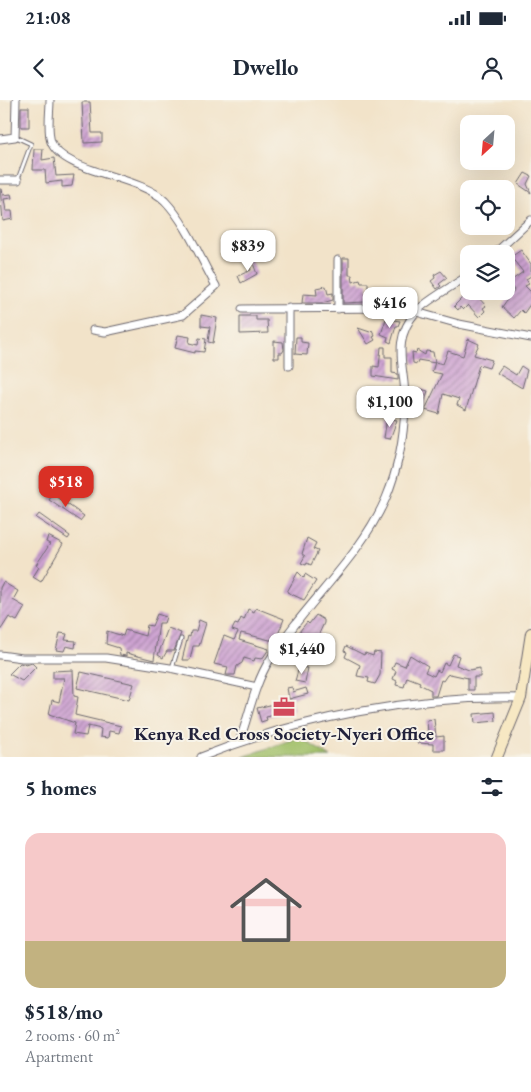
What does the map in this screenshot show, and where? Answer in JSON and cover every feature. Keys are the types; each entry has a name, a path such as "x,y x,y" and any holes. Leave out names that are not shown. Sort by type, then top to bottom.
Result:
{"main road":[{"path":"497,757 521,698 531,633"}],"street":[{"path":"0,139 15,137 16,100"},
{"path":"50,100 51,140 60,155 72,162 137,184 164,200 178,217 216,286 183,315 105,332 93,330"},
{"path":"0,180 18,180"},
{"path":"504,245 531,220"},
{"path":"338,260 338,309"},
{"path":"239,742 267,665 275,651 348,558 374,521 386,496 400,449 405,406 400,342 405,328 416,312 460,281"},
{"path":"289,308 289,366"},
{"path":"242,309 402,308 459,324 531,338"},
{"path":"0,655 22,658 106,658 172,669 258,688"},
{"path":"201,757 239,742 319,720 383,708 477,697 521,698"}],"lane":[{"path":"15,137 31,144 18,180"},
{"path":"172,669 181,639"}],"green space":[{"path":"299,737 331,757 243,757"}],"building":[{"path":"82,102 90,102 92,133 102,133 102,142 84,143"},
{"path":"21,107 29,107 29,127 21,127"},
{"path":"34,149 43,149 42,160 54,158 56,176 74,175 72,186 62,187 62,181 46,183 45,170 33,170"},
{"path":"525,173 531,176 527,184 531,193 518,184"},
{"path":"0,189 2,189 3,195 11,194 12,198 4,199 6,211 12,211 13,219 3,221"},
{"path":"521,250 531,264 531,276 526,279 529,284 525,286 531,292 531,303 524,313 521,310 514,318 502,307 507,300 515,300 515,278 523,272 515,262 515,254"},
{"path":"251,258 257,274 241,283 238,276 251,270 247,259"},
{"path":"343,258 349,258 349,275 352,275 353,282 360,280 361,283 368,283 368,294 376,294 378,289 390,290 388,301 343,303"},
{"path":"441,271 447,278 439,284 441,286 437,289 431,281 435,278 434,275"},
{"path":"326,286 328,294 333,293 333,300 322,303 302,303 303,294 317,295 316,288"},
{"path":"460,300 481,300 486,306 483,308 485,311 479,317 468,305 463,310 460,307 458,310 454,306"},
{"path":"201,315 217,318 213,343 208,342 210,327 201,326"},
{"path":"240,316 256,316 256,320 267,320 268,333 240,334"},
{"path":"386,319 400,321 398,326 396,326 391,343 387,341 388,337 381,334"},
{"path":"358,328 370,332 372,330 375,340 368,344"},
{"path":"178,335 190,337 189,343 198,345 199,338 206,339 204,352 195,351 195,353 175,348"},
{"path":"296,337 301,337 301,342 308,343 307,355 295,354"},
{"path":"468,339 479,344 474,355 492,360 489,368 479,365 466,410 457,405 459,399 443,394 439,414 425,410 442,374 432,372 435,362 443,364 448,351 463,356"},
{"path":"274,341 283,342 284,350 282,353 279,353 279,358 274,358"},
{"path":"381,347 385,347 385,357 392,357 392,373 398,374 398,380 373,376 373,366 379,367"},
{"path":"417,350 425,355 426,351 433,352 435,363 418,360 417,364 413,363 412,352 416,353"},
{"path":"502,366 516,375 521,366 527,370 522,388 497,373"},
{"path":"417,388 428,391 422,409 415,407"},
{"path":"387,418 397,420 390,439 384,438"},
{"path":"53,494 84,516 80,521 49,500"},
{"path":"39,514 70,536 68,539 36,518"},
{"path":"48,536 63,544 41,582 33,577 39,567 36,565 50,544 46,542"},
{"path":"307,538 316,543 313,549 318,551 311,565 301,563 305,556 302,554"},
{"path":"298,572 304,578 305,574 316,581 304,600 287,592"},
{"path":"3,582 18,591 13,600 25,607 17,621 9,617 0,631 0,588"},
{"path":"256,608 284,619 279,632 274,641 241,633 239,640 269,649 262,659 255,658 254,661 244,658 242,663 237,666 235,675 226,675 228,667 214,664 223,638 224,636 234,640 238,632 232,630 235,624 238,625 241,618 244,620 248,609 254,612"},
{"path":"157,614 166,617 164,623 159,623 154,660 126,653 126,656 120,655 119,648 106,644 107,631 123,636 125,630 145,636 147,625 152,626"},
{"path":"316,615 324,620 324,623 318,636 316,635 310,646 313,647 310,654 299,651 300,647 287,647 307,622 309,624"},
{"path":"199,620 206,623 199,646 193,646 190,660 182,660 188,636 190,637 191,631 196,631"},
{"path":"168,628 181,633 174,651 167,651 163,658 158,655"},
{"path":"60,633 67,634 65,640 76,641 75,648 66,646 64,651 56,650"},
{"path":"346,646 364,655 365,653 373,656 374,652 381,653 380,675 375,684 368,682 369,678 357,676 360,665 345,657 347,652 344,651"},
{"path":"453,654 459,656 456,665 469,670 480,668 480,677 474,677 474,690 468,690 468,678 450,674 443,681 441,680 436,696 431,696 431,690 419,684 420,682 407,677 404,687 396,685 397,681 393,679 396,671 392,669 395,662 405,666 410,655 428,666 425,672 434,676 437,670 440,672 444,663 448,665"},
{"path":"20,663 26,665 32,663 36,667 22,681 9,674"},
{"path":"299,667 308,668 305,683 295,681"},
{"path":"73,670 74,696 78,697 75,715 121,726 119,733 109,731 108,738 100,737 101,729 88,726 86,736 73,734 75,723 49,714 52,700 59,702 64,678 53,678 53,671"},
{"path":"81,672 134,684 129,700 77,688"},
{"path":"292,687 293,692 306,688 308,694 289,699 287,688"},
{"path":"291,700 294,711 266,717 267,720 261,722 257,708"},
{"path":"495,712 496,721 475,723 474,714"},
{"path":"434,719 436,737 444,736 444,750 433,750 433,744 417,743 418,733 428,734 427,720"}],"place":[{"name":"Kenya Red Cross Society-Nyeri Office","path":"284,707"}]}
